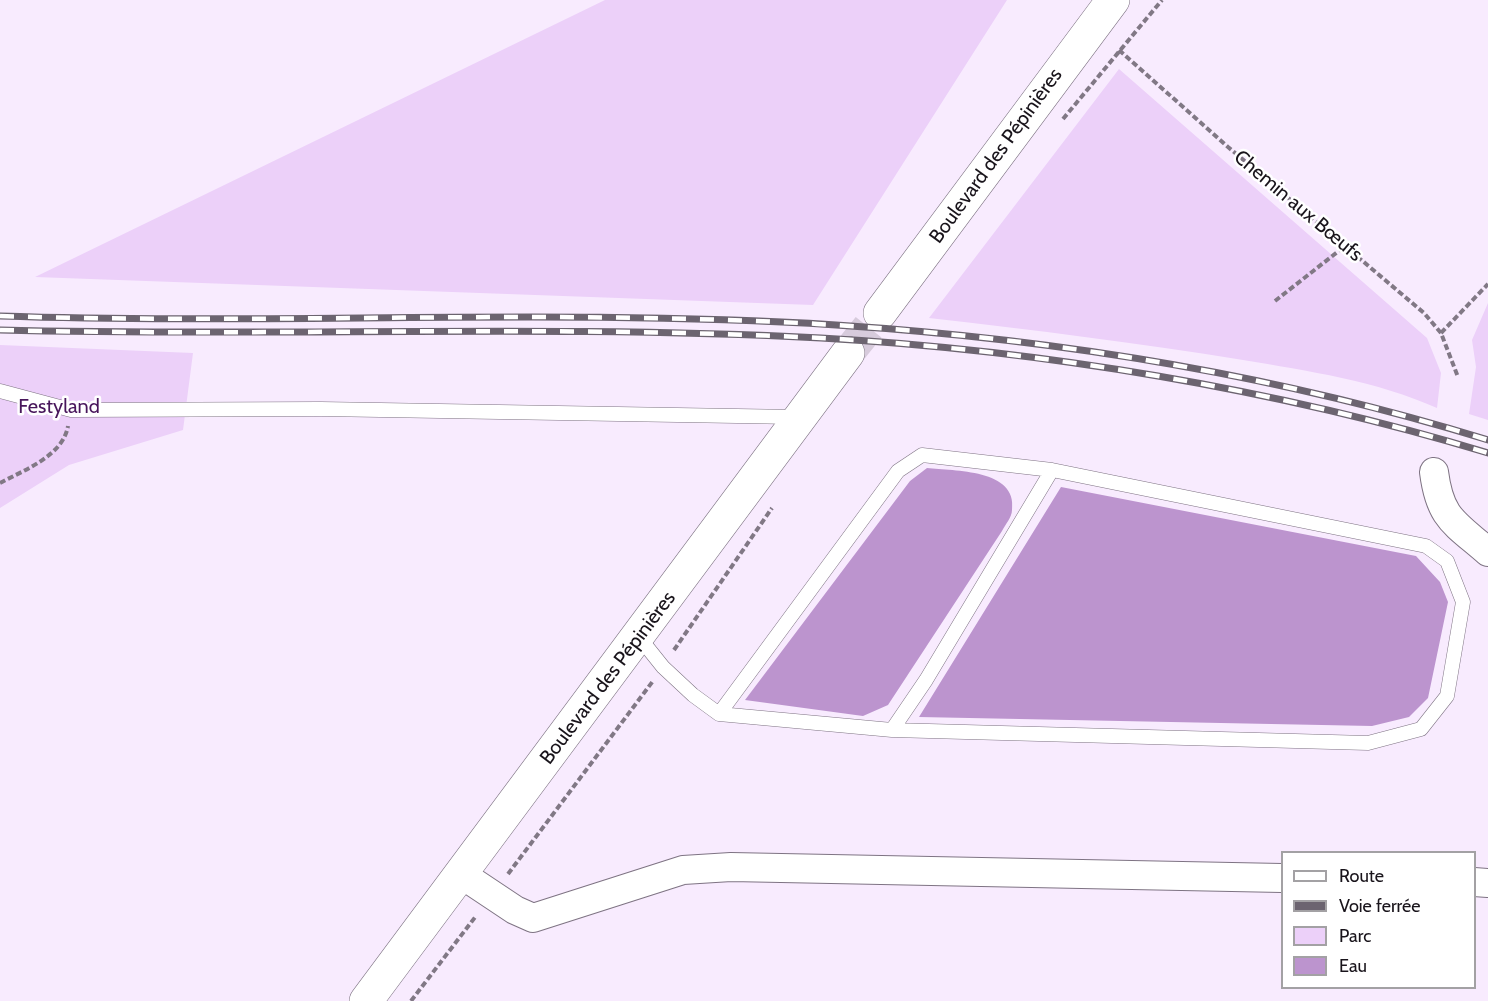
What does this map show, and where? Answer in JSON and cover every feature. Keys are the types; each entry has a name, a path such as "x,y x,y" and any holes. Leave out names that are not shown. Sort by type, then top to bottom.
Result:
{"main road":[{"name":"Boulevard des Pépinières","path":"880,313 1113,0"},
{"name":"Boulevard des Pépinières","path":"366,1001 639,637 848,353"}],"street":[{"path":"1434,472 1441,507 1451,520 1488,552"},
{"path":"461,874 515,910 533,918 683,870 731,867 1281,878"}],"lane":[{"path":"0,391 71,410 309,408 756,418 801,417"},
{"path":"639,637 663,667 719,714 892,730 1368,743 1421,729 1447,696 1463,603 1447,561 1426,546 1052,470 922,455 898,471 719,714"},
{"path":"892,730 932,670 1052,470"}],"path":[{"name":"Chemin aux Bœufs","path":"1162,0 1119,50 1228,147 1424,313 1441,333 1458,377"},
{"path":"1275,301 1345,246"},
{"path":"1441,333 1488,284"},
{"path":"0,483 53,453 67,433 71,410"}],"green space":[{"path":"605,0 1007,0 813,305 35,277"},
{"path":"1119,69 1427,338 1441,373 1437,408 1366,384 1292,368 1126,342 929,318"},
{"path":"1488,303 1488,420 1469,414 1476,367 1472,340"},
{"name":"Festyland","path":"0,345 193,353 183,430 69,465 0,508"}],"water":[{"path":"927,468 967,472 995,479 1005,487 1011,497 1012,513 888,705 863,716 745,700 910,481"},
{"path":"1061,487 1416,556 1440,582 1448,602 1428,698 1409,717 1372,726 919,717"}],"tunnel":[{"path":"848,353 880,313"}],"railway":[{"path":"0,316 209,319 627,318 732,320 919,331 1084,350 1166,363 1328,397 1488,440"},
{"path":"0,330 616,332 821,338 904,344 988,352 1158,376 1326,410 1488,453"}]}
